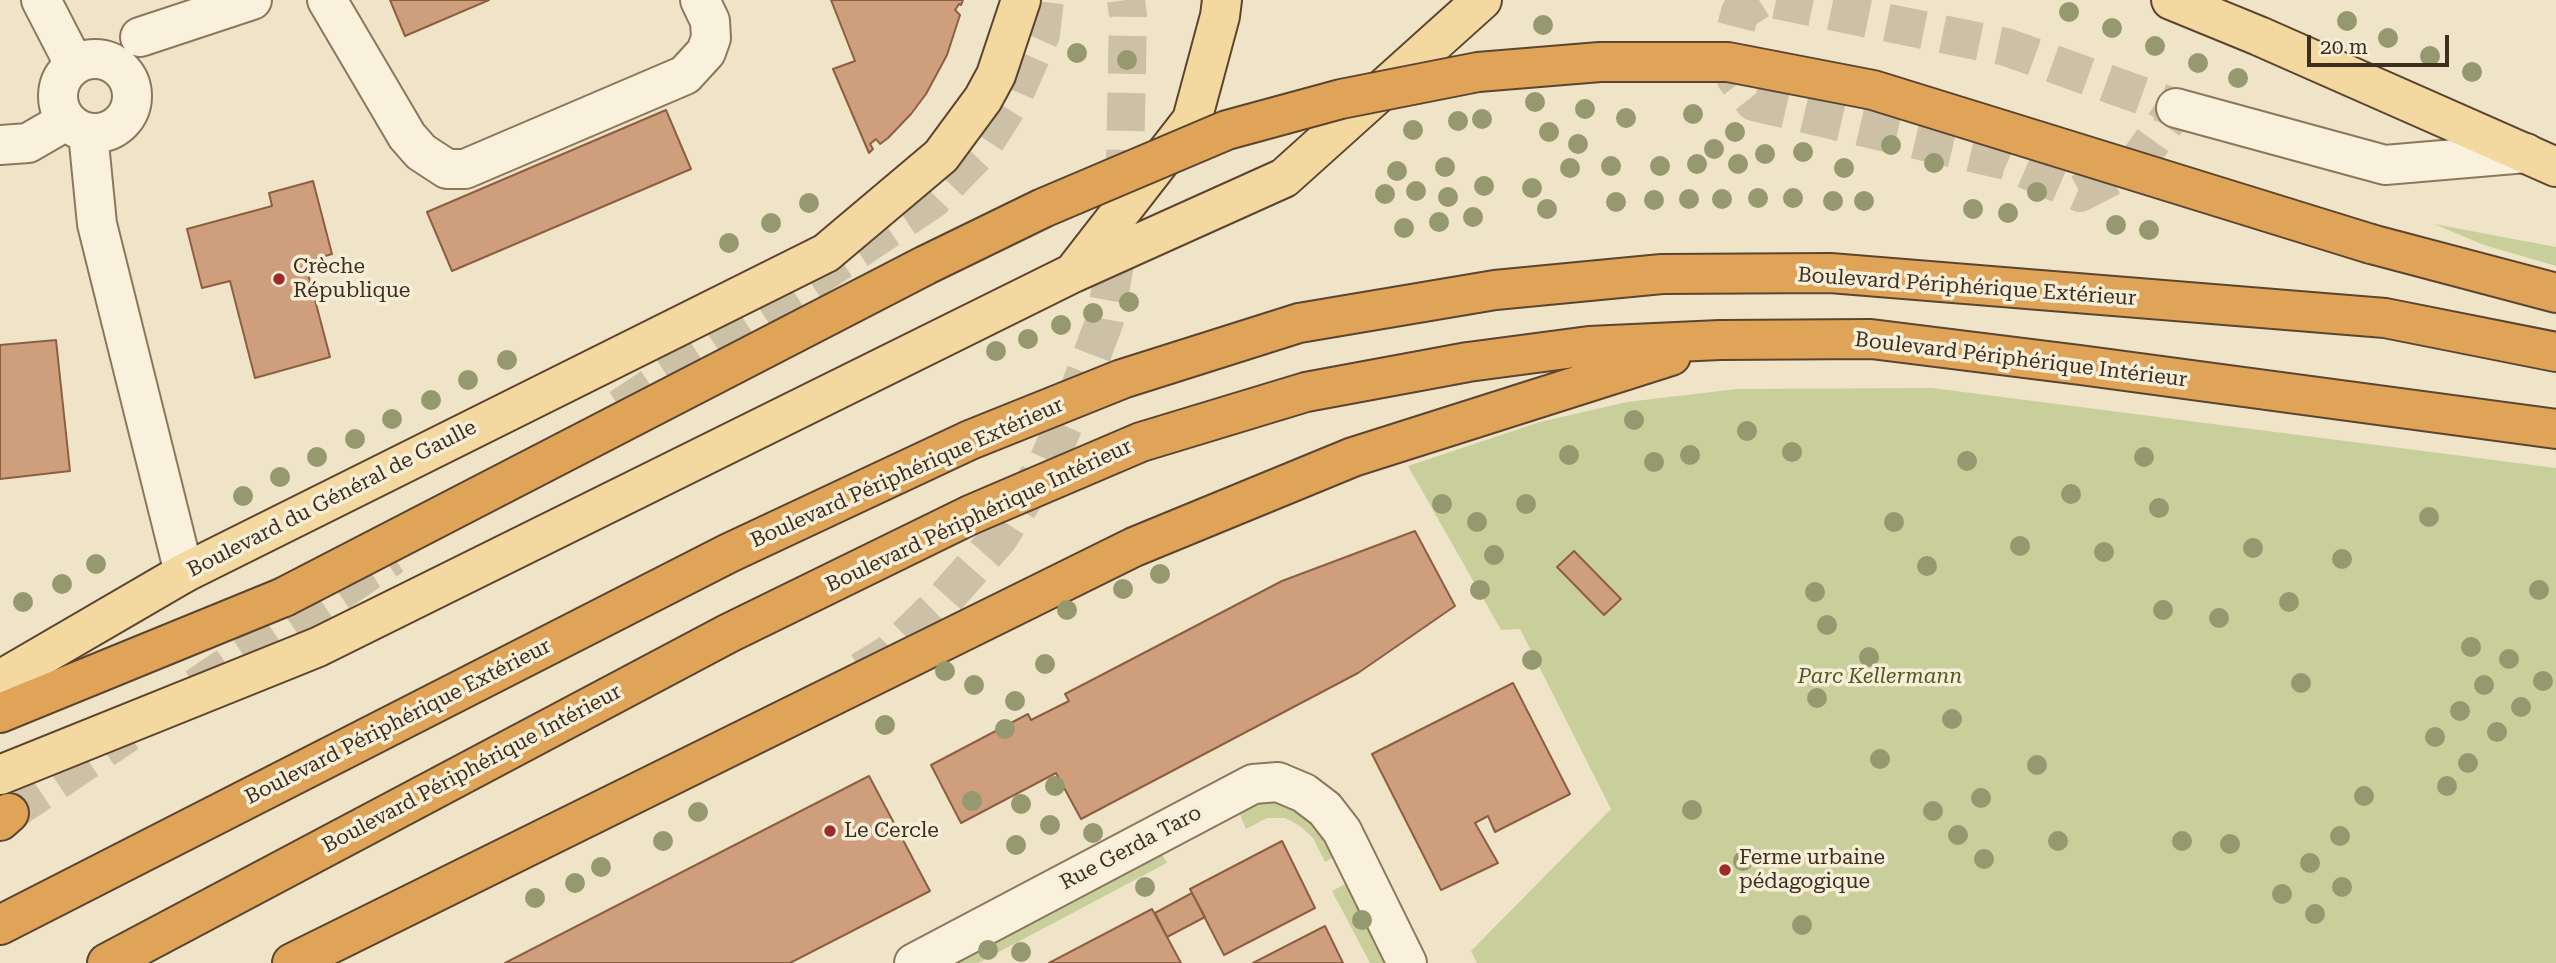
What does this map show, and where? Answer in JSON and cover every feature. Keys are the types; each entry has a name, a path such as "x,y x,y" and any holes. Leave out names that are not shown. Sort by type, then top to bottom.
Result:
{"highway":[{"path":"0,713 284,597 926,265 1043,208 1227,131 1341,99 1478,72 1600,62 1728,62 1873,90 2371,244 2556,293"},
{"name":"Boulevard Périphérique Extérieur","path":"0,925 729,553 970,440 1122,379 1299,323 1495,290 1662,274 1830,273 2385,318 2556,352"},
{"path":"292,963 1134,547 1353,457 1720,340"},
{"name":"Boulevard Périphérique Intérieur","path":"107,963 729,633 970,515 1141,442 1306,392 1468,362 1589,346 1720,340 1871,340 2080,365 2556,429"}],"main road":[{"name":"Boulevard du Général de Gaulle","path":"0,680 184,573 826,253 941,156 983,99 996,75 1021,0"},
{"path":"1073,273 1192,120 1222,0"},
{"path":"0,775 318,647 1073,273 1284,178 1482,0"},
{"path":"2171,0 2541,160"}],"street":[{"path":"41,0 74,64"},
{"path":"121,71 159,0"},
{"path":"140,37 252,0"},
{"path":"327,0 407,136 421,152 447,169 465,169 685,75 706,52 711,38 710,21 700,0"},
{"path":"14,144 77,127 100,133 111,129 121,123 128,114 132,91 128,80 111,63 99,59 86,60 74,64 65,74 57,97 60,110 77,127 97,224 184,573"},
{"path":"2176,108 2385,165 2541,160"},
{"name":"Rue Gerda Taro","path":"914,963 1253,784 1278,782 1304,793 1325,809 1342,831 1407,963"}],"green space":[{"path":"2434,224 2556,247 2556,266 2484,245"},
{"name":"Parc Kellermann","path":"1932,388 2556,468 2556,963 1477,963 1471,951 1611,809 1520,629 1501,630 1408,466 1540,422 1627,402 1737,389"},
{"path":"1288,802 1309,813 1339,854 1325,862 1313,838 1300,826 1285,818 1267,818 1246,829 1239,812 1259,803"},
{"path":"1160,851 1167,863 978,963 946,963"},
{"path":"1353,880 1395,963 1370,963 1332,891"}],"building":[{"path":"390,0 489,0 405,36"},
{"path":"831,0 963,0 955,10 960,15 947,55 926,94 888,138 880,144 876,139 870,144 873,149 869,153 833,69 855,61"},
{"path":"666,110 691,169 452,271 427,212"},
{"path":"313,181 332,254 305,262 330,357 255,378 230,281 202,288 187,229 272,206 269,193"},
{"path":"56,340 70,471 0,479 0,345"},
{"path":"1415,531 1455,606 1358,673 1081,819 1056,773 961,823 931,765 1028,714 1031,720 1069,701 1065,694 1282,581"},
{"path":"1574,551 1621,599 1604,615 1557,567"},
{"path":"1513,683 1570,794 1495,832 1488,816 1475,823 1498,863 1441,890 1372,754"},
{"name":"Le Cercle","path":"869,776 930,891 790,963 505,963"},
{"path":"1282,841 1315,908 1224,955 1190,889"},
{"path":"1192,893 1205,917 1167,937 1155,913"},
{"path":"1152,909 1181,963 1049,963"},
{"path":"1325,926 1343,963 1253,963"}],"tunnel":[{"path":"620,408 932,200 980,150 1012,100 1041,34 1045,0"},
{"path":"861,671 889,654 944,600 998,539 1048,461 1075,400 1105,320 1124,213 1128,15 1126,0"},
{"path":"1759,0 1740,12 1735,31 1736,79 1754,102 2006,161 2080,193 2136,164 2176,108 2006,47 1776,0"},
{"path":"196,687 393,556"},
{"path":"9,813 128,733"}],"place":[{"name":"Crèche République","path":"279,279"},
{"name":"Le Cercle","path":"830,831"},
{"name":"Ferme urbaine pédagogique","path":"1725,870"}]}
